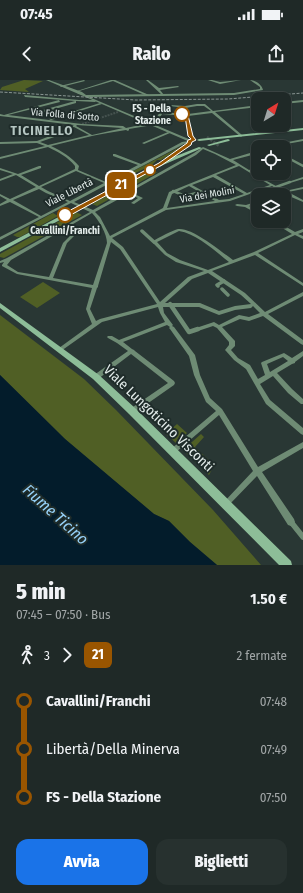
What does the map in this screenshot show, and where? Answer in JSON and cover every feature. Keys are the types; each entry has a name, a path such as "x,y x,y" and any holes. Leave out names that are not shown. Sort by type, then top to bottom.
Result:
{"main road":[{"path":"191,142 248,134 303,129"},
{"name":"Viale Libertà","path":"0,250 161,164 202,148 240,136"},
{"path":"200,140 206,142 209,146"},
{"path":"191,142 202,148"},
{"name":"Viale Libertà","path":"161,164 191,142"},
{"name":"Viale Lungoticino Visconti","path":"0,305 96,377 173,451 287,565"}],"street":[{"path":"47,80 191,142 185,107"},
{"path":"61,86 84,80"},
{"path":"81,94 113,80 148,95"},
{"path":"147,80 159,89 163,95"},
{"path":"209,80 220,83 240,80"},
{"path":"81,94 95,96 234,94 262,90 261,87 252,81"},
{"path":"159,89 178,87"},
{"path":"25,96 94,101"},
{"path":"1,115 64,100"},
{"path":"44,111 79,101"},
{"path":"291,102 303,101"},
{"path":"72,103 84,109"},
{"path":"46,120 100,104"},
{"path":"0,158 92,136 150,125 155,123 167,106 179,105 185,107 204,105 240,136"},
{"path":"36,107 56,117"},
{"path":"161,113 186,115 251,107"},
{"name":"Via Folla di Sotto","path":"1,115 76,125 124,127 128,130"},
{"path":"0,143 37,142 76,125 92,136"},
{"path":"143,143 170,133"},
{"path":"291,142 303,140"},
{"path":"37,142 53,147 73,161 77,166 76,170"},
{"name":"Viale Libertà","path":"0,239 183,143 191,142"},
{"path":"209,146 218,153"},
{"path":"0,262 9,259 201,151 202,148 218,153 249,171"},
{"path":"114,154 141,165"},
{"path":"232,160 251,154"},
{"path":"291,160 303,166"},
{"path":"166,209 170,193 173,191 239,165"},
{"path":"0,180 40,167"},
{"path":"0,169 17,174 39,187 92,211 98,217 109,238 122,248 160,305 170,325 192,355 197,375 208,400 220,411 257,471 291,522 303,537"},
{"path":"0,205 76,170 106,183"},
{"path":"213,175 246,194"},
{"path":"274,186 303,178"},
{"path":"265,180 278,188"},
{"path":"189,185 218,201"},
{"name":"Via dei Molini","path":"109,238 166,209 230,200 274,186"},
{"path":"291,191 303,188"},
{"path":"173,191 185,196 200,192"},
{"path":"127,192 141,198 133,203"},
{"path":"0,195 41,217"},
{"path":"291,195 303,201"},
{"path":"235,204 246,206 251,209"},
{"path":"246,206 251,204"},
{"path":"285,228 303,238"},
{"path":"154,242 183,230 231,261"},
{"path":"160,305 190,278 255,252 303,230"},
{"path":"142,231 166,254 178,261 208,271 243,294 264,314 303,343"},
{"path":"50,279 65,243 72,236"},
{"path":"95,324 88,309 96,287 109,238"},
{"path":"255,252 302,282"},
{"path":"9,259 4,265 13,272 96,287"},
{"path":"218,286 217,285 224,282"},
{"path":"222,289 228,295"},
{"path":"219,327 239,317 249,319 264,314 303,294"},
{"path":"170,304 190,332 214,324 219,327 232,341 232,346 228,350 236,359 248,367 268,402 303,432"},
{"path":"61,350 100,321 160,305 200,305 219,313 235,308 251,306"},
{"path":"235,308 244,318"},
{"path":"120,342 170,325"},
{"path":"110,337 120,342 172,383 132,411"},
{"path":"96,377 132,351"},
{"path":"257,383 271,373 293,362 303,353"},
{"path":"293,362 284,355 264,363 271,373 303,402"},
{"path":"173,451 220,411"},
{"path":"226,504 257,471 303,445"}],"green space":[{"path":"24,80 43,81 25,89 29,92 0,90 2,87"},
{"path":"184,145 161,160 157,160 152,165 115,183 116,184 110,189 104,186"},
{"path":"158,172 97,206 92,204 144,175"},
{"path":"76,212 82,215 4,258 0,257 0,254"},
{"path":"53,213 58,216 20,237 13,235"},
{"path":"43,282 60,293 37,308 20,297"},
{"path":"0,315 84,379 213,510 261,565 217,565 190,542 169,521 154,514 65,439 0,375"},
{"path":"177,424 187,433 176,443 166,434"},
{"path":"201,434 204,437 195,447 214,465 209,475 183,450"}],"water":[{"name":"Fiume Ticino","path":"0,375 65,439 154,514 169,521 190,542 217,565 0,565"}],"tunnel":[{"path":"82,124 118,112"},
{"path":"207,137 219,146"}],"railway":[{"path":"0,92 136,100 228,99 303,93"}],"bus line":[{"name":"21","path":"65,215 161,164 186,145 190,144 190,141 194,140 191,136 186,115 182,114"}],"place":[{"name":"FS - Della Stazione","path":"182,114"},
{"name":"Cavallini/Franchi","path":"65,215"}],"district":[{"name":"TICINELLO","path":"42,130"}]}
